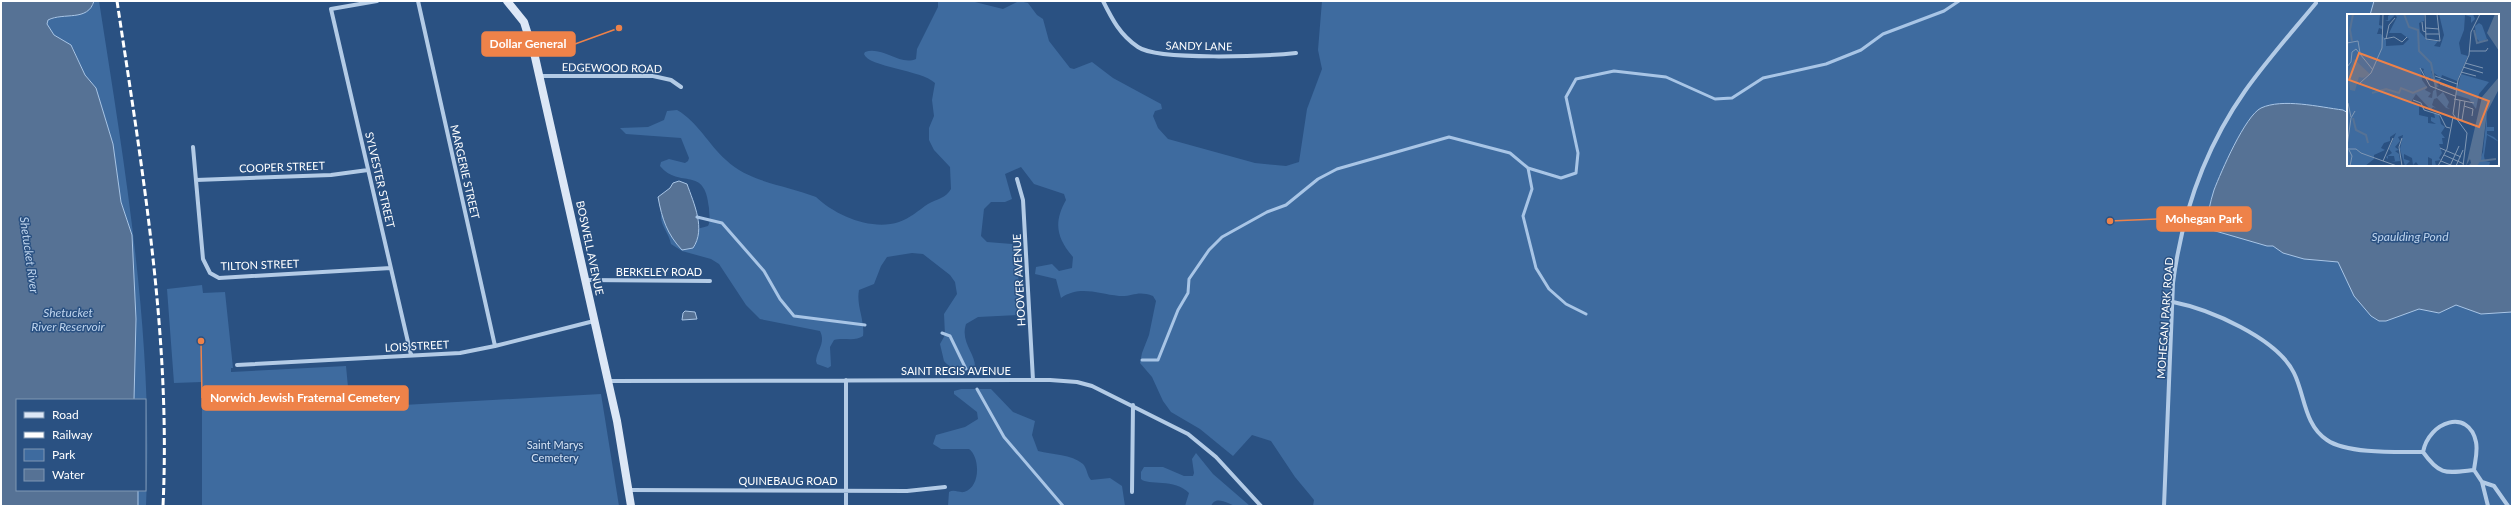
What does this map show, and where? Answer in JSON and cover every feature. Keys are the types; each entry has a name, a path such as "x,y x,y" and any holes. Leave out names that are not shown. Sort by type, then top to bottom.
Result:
{"main road":[{"name":"BOSWELL AVENUE","path":"507,2 526,26 540,76 608,381 630,490 631,506"}],"street":[{"name":"SYLVESTER STREET","path":"377,1 332,9 411,355"},
{"name":"MARGERIE STREET","path":"418,1 495,346"},
{"name":"SANDY LANE","path":"1103,1 1116,27 1138,47 1165,55 1270,56 1296,53"},
{"name":"MOHEGAN PARK ROAD","path":"2164,506 2173,302 2178,249 2191,199 2204,163 2229,114 2245,91 2316,3"},
{"name":"EDGEWOOD ROAD","path":"540,76 653,76 669,79 681,87"},
{"name":"TILTON STREET","path":"192,146 203,259 210,273 219,278 392,268"},
{"name":"COOPER STREET","path":"196,180 331,175 368,170"},
{"name":"HOOVER AVENUE","path":"1017,179 1023,200 1033,380"},
{"name":"BERKELEY ROAD","path":"585,280 710,281"},
{"path":"2173,302 2207,312 2252,334 2274,350 2293,371 2311,422 2326,440 2349,448 2423,452 2434,466 2444,472 2474,470"},
{"name":"LOIS STREET","path":"237,365 460,352 495,346 595,321"},
{"path":"846,380 846,506"},
{"name":"SAINT REGIS AVENUE","path":"608,381 1033,380 1085,383 1174,426 1200,443 1261,506"},
{"path":"1132,405 1132,492"},
{"path":"2423,452 2425,442 2435,428 2447,423 2459,424 2470,430 2476,442 2474,470 2482,482 2488,506"},
{"path":"2482,482 2494,486 2508,506"},
{"name":"QUINEBAUG ROAD","path":"630,490 907,491 945,487"}],"green space":[{"path":"94,1 99,1 127,190 142,316 146,379 147,443 146,506 138,506 138,491 146,491 146,399 134,399 136,319 132,235 121,202 113,144 96,88 85,75 73,48 54,35 47,24 48,20 93,6"},
{"path":"938,1 971,1 1003,9 1019,1 1028,3 1037,15 1043,19 1049,41 1070,68 1074,69 1092,62 1113,78 1161,104 1162,109 1155,111 1153,116 1158,128 1168,139 1255,163 1286,166 1299,162 1307,109 1322,69 1318,50 1322,1 2512,1 2512,506 1313,506 1314,500 1295,477 1271,441 1252,435 1233,456 1200,429 1171,412 1163,401 1152,377 1140,363 1149,335 1156,301 1153,296 1148,294 1139,294 1119,296 1082,291 1068,294 1061,298 1056,279 1035,274 1036,267 1052,264 1059,271 1072,268 1073,257 1060,237 1058,223 1059,216 1066,200 1064,194 1034,184 1021,167 1005,174 1012,199 1005,202 991,202 984,209 981,236 987,242 1012,244 1016,248 1021,311 1018,315 978,317 966,324 966,342 973,357 975,368 954,368 944,361 940,344 945,335 944,314 957,294 955,282 950,275 923,254 912,253 887,257 881,266 874,284 859,290 858,296 863,324 863,336 856,339 834,340 830,347 831,366 828,368 817,364 816,361 822,343 822,335 820,331 760,319 746,305 719,264 711,259 682,251 671,244 662,222 661,215 697,229 708,226 710,220 707,195 702,186 697,182 668,173 660,166 661,162 669,159 685,163 688,161 689,158 681,138 626,134 620,128 648,127 664,120 667,111 677,110 697,127 726,160 746,174 769,183 816,197 824,204 844,216 855,220 877,225 903,221 928,204 944,196 951,189 950,167 934,150 929,140 929,128 934,116 932,100 935,83 919,75 875,62 864,54 865,52 872,51 885,53 903,60 910,60 916,59 917,49 938,7"},
{"name":"Saint Marys Cemetery","path":"202,285 203,293 225,292 233,368 231,368 231,372 346,366 350,408 601,394 619,506 202,506 202,382 174,383 167,289"},
{"path":"961,389 991,389 1013,412 1035,421 1032,435 1038,451 1073,458 1083,464 1091,480 1110,478 1122,486 1125,506 948,506 949,492 964,492 970,489 974,484 977,472 975,458 969,449 941,449 933,444 936,435 965,427 978,419 977,412 954,394 954,391"},
{"path":"1196,453 1213,474 1250,506 1239,506 1219,500 1211,506 1185,506 1189,493 1183,488 1177,485 1149,482 1141,479 1141,472 1144,467 1163,467 1184,476 1193,476 1192,459"}],"water":[{"name":"Shetucket River Reservoir","path":"1,1 94,1 91,8 87,12 54,18 48,20 47,24 54,35 71,45 85,75 96,88 113,144 121,202 132,235 136,319 134,399 16,399 16,491 138,491 138,506 1,506"},
{"name":"Spaulding Pond","path":"2374,1 2512,1 2512,312 2481,314 2456,305 2439,313 2419,309 2386,321 2379,321 2371,316 2354,296 2338,262 2304,259 2283,253 2273,246 2267,246 2205,228 2214,190 2234,145 2255,113 2261,108 2270,105 2290,103 2301,104 2343,110 2347,112 2347,166 2499,166 2499,14 2370,14"},
{"path":"679,181 687,184 698,216 699,225 697,241 693,248 682,250 672,238 666,226 658,197 670,188 673,183"},
{"path":"685,311 695,312 697,319 682,320 683,313"}],"waterway":[{"path":"1142,360 1158,360 1178,310 1188,293 1189,279 1209,250 1222,237 1267,212 1286,205 1318,179 1337,169 1449,137 1510,153 1528,168 1561,178 1576,173 1578,153 1566,97 1576,79 1614,71 1666,77 1715,99 1732,98 1763,78 1826,64 1861,50 1883,34 1944,11 1959,1"},
{"path":"1528,168 1532,189 1523,216 1536,268 1549,289 1566,304 1586,314"},
{"path":"697,217 722,223 764,271 780,299 794,316 865,325"},
{"path":"942,333 950,336 966,369"},
{"path":"977,389 1004,437 1063,506"}],"railway":[{"path":"117,1 145,190 159,316 163,379 163,506"}],"place":[{"name":"Dollar General","path":"619,28"},
{"name":"Mohegan Park","path":"2110,221"},
{"name":"Norwich Jewish Fraternal Cemetery","path":"201,341"}],"water label":[{"name":"Shetucket River","path":"29,255"}]}
